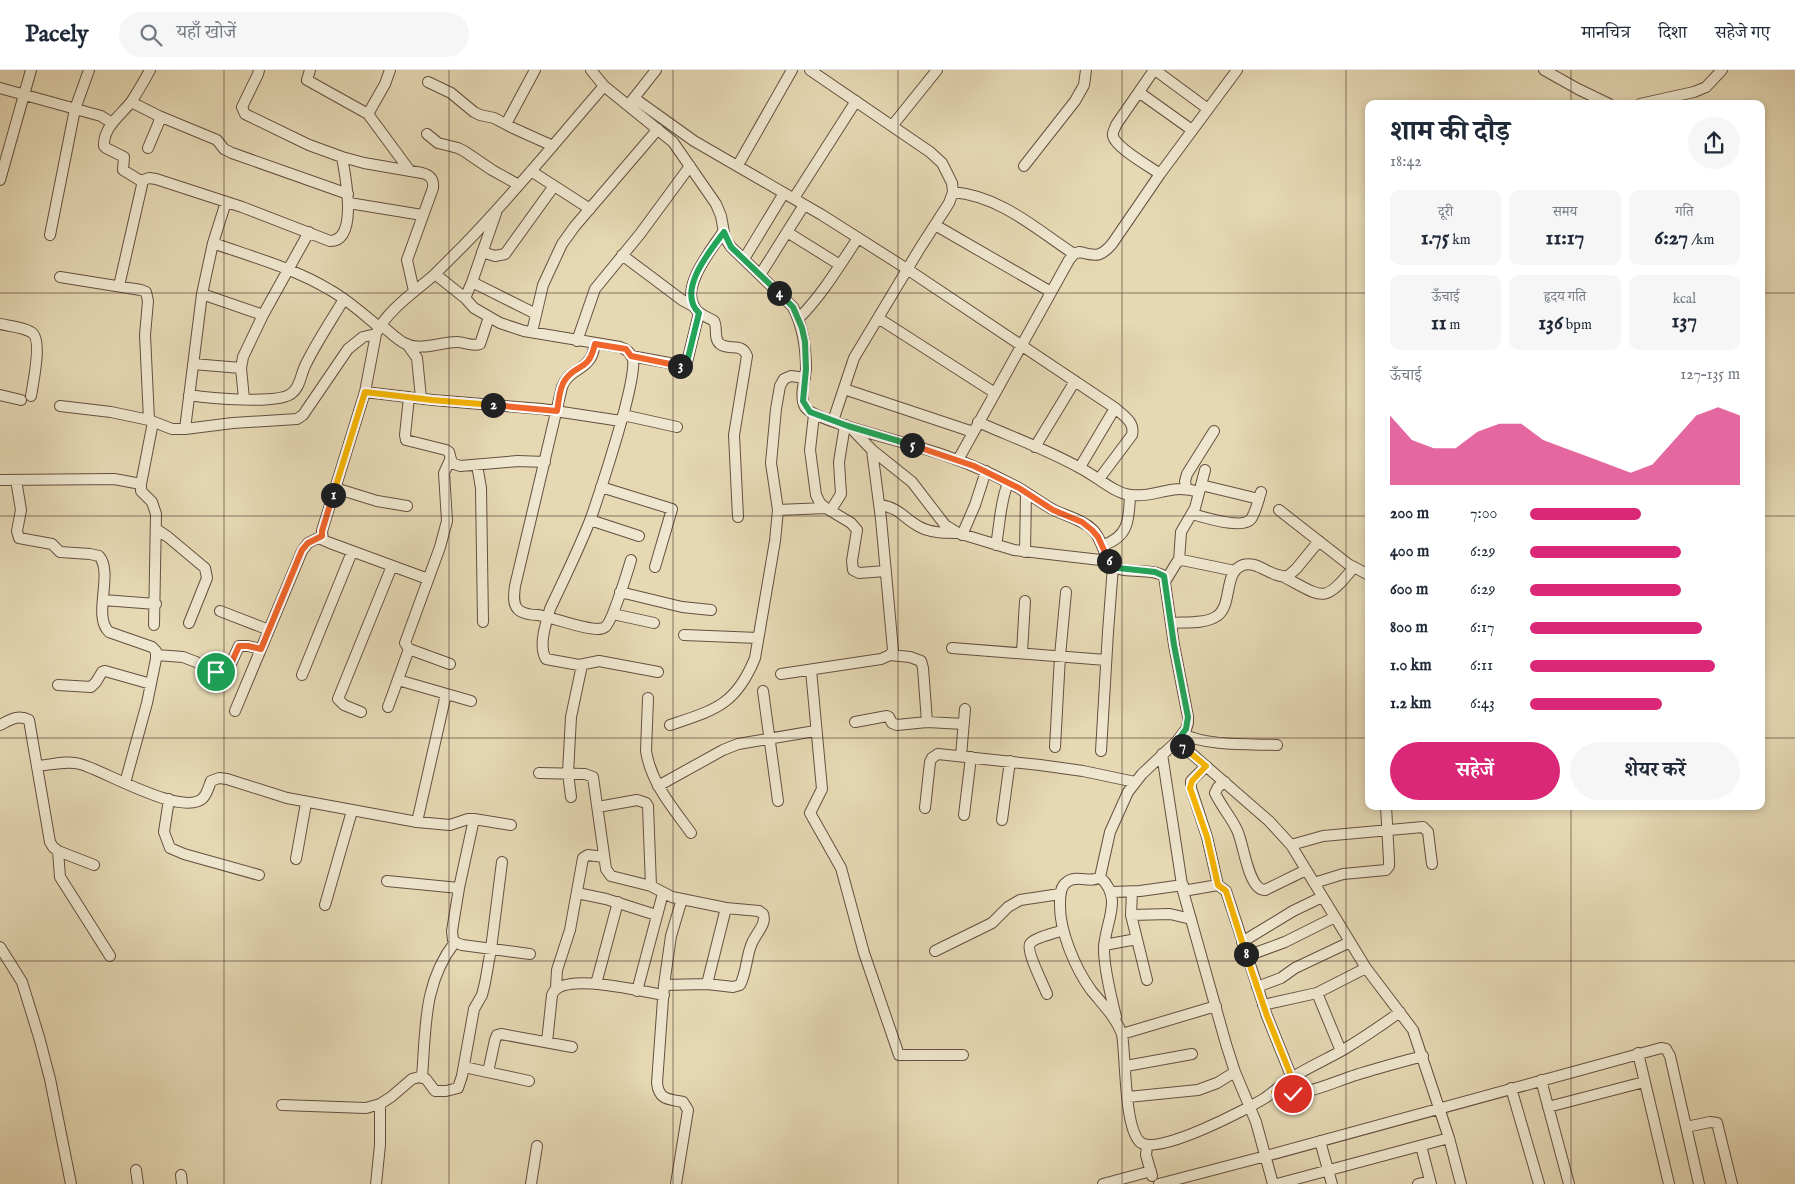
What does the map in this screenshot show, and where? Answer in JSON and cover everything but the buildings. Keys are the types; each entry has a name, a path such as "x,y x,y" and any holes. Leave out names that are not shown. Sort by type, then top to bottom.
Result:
{"street":[{"path":"0,180 31,70"},
{"path":"50,235 75,110 89,70"},
{"path":"141,181 123,170 124,157 104,146 104,139 112,122 131,102 150,70"},
{"path":"259,70 242,107 245,114 309,145 342,157 364,163 428,174 433,182 433,188 407,260 414,292"},
{"path":"310,70 307,80 368,114 410,171"},
{"path":"368,114 390,70"},
{"path":"506,124 535,70"},
{"path":"591,70 604,86 858,238 1115,408 1132,424 1132,435 1099,479"},
{"path":"631,102 656,70"},
{"path":"738,165 792,70"},
{"path":"810,70 942,162 952,183 953,192 949,203 854,358 833,421"},
{"path":"892,126 937,70"},
{"path":"1024,166 1081,92 1086,70"},
{"path":"1160,174 1123,148 1113,137 1116,125 1155,70 1208,108"},
{"path":"958,460 1074,254 1079,252 1097,255 1105,252 1237,70"},
{"path":"1544,70 1601,100"},
{"path":"1658,100 1706,87 1722,70"},
{"path":"428,82 450,93 474,112 494,118 553,146"},
{"path":"60,406 111,412 151,421 172,429 292,420 301,417 348,349 363,337 379,328 464,245 519,185 604,86"},
{"path":"0,88 101,116 112,122"},
{"path":"1140,93 1192,130"},
{"path":"794,198 856,101"},
{"path":"131,102 217,140 224,149 232,153 348,198 422,215"},
{"path":"631,102 673,142 690,166 716,204 721,216 724,232 731,247 793,307 799,318 805,342 803,401 805,406 814,415 958,460 986,471 1053,510 1087,526 1103,545 1111,564 1101,751"},
{"path":"148,148 159,122 159,116"},
{"path":"532,332 543,285 562,244 658,129"},
{"path":"426,134 438,143 458,148 519,185"},
{"path":"141,181 156,178 330,241 340,238 345,226 348,198 342,157"},
{"path":"577,341 595,289 690,166"},
{"path":"531,171 590,209"},
{"path":"118,286 142,188 141,181"},
{"path":"482,252 495,256 505,254 554,186"},
{"path":"953,192 966,193 993,201 1074,254"},
{"path":"744,259 784,193"},
{"path":"185,429 202,294 213,243 226,202"},
{"path":"760,275 804,205"},
{"path":"465,298 499,206"},
{"path":"935,225 1051,292"},
{"path":"244,399 241,368 246,350 309,232"},
{"path":"631,356 686,366 696,309 692,287 697,271 724,232"},
{"path":"787,232 840,265"},
{"path":"799,318 819,296 858,238"},
{"path":"213,243 288,270 320,284 344,299 379,328 408,344 420,346 456,342 477,345 480,344 490,317"},
{"path":"622,255 682,300 714,321 716,337 720,344 740,347 746,352 747,356 734,434 738,517"},
{"path":"435,274 465,298 474,308 500,323 532,332 626,349 631,356 633,360 632,369 622,418 590,520 548,617 543,646 546,659 582,665 599,661 658,672"},
{"path":"60,277 141,290 148,296 145,335 151,421 141,491 149,497 154,508 156,529 156,604 154,625"},
{"path":"472,282 536,314"},
{"path":"202,294 264,315"},
{"path":"189,396 244,399 285,397 294,392 304,367 344,299"},
{"path":"878,318 995,393"},
{"path":"0,324 31,332 36,337 37,349 31,396"},
{"path":"379,328 365,392 322,536 323,540 428,580"},
{"path":"408,344 417,358 422,398"},
{"path":"595,344 590,360 564,381 522,552 514,600 520,611 598,629 604,628 608,625 613,614 631,560"},
{"path":"193,364 241,368"},
{"path":"670,724 712,711 727,701 748,676 755,658 775,541 778,510 771,462 779,394 784,379 791,376 805,378"},
{"path":"1035,447 1075,382"},
{"path":"844,389 976,427 1035,447 1080,467 1120,492 1130,495 1200,488 1260,496 1251,518 1245,523 1231,523 1192,514"},
{"path":"365,392 622,418 677,427"},
{"path":"0,395 21,400"},
{"path":"410,397 406,440 446,450 449,452 450,460 444,473 447,521 440,547 406,640 409,648 450,664"},
{"path":"1080,467 1115,408"},
{"path":"814,415 810,450 818,500 828,509 851,523 857,530 852,561 853,570 859,573 886,571"},
{"path":"778,510 828,509 841,494 839,462 847,426"},
{"path":"847,426 872,450 912,482 945,524 960,534"},
{"path":"1186,488 1187,474 1214,431"},
{"path":"872,450 880,505 893,643 893,650 890,655"},
{"path":"450,460 460,466 518,461 544,462"},
{"path":"477,465 481,488 483,622"},
{"path":"1166,580 1179,560 1181,532 1192,514 1205,470"},
{"path":"960,534 975,505 986,471"},
{"path":"0,480 114,480 141,484"},
{"path":"16,480 21,510 17,531 19,538 52,544 60,552 95,554 99,556 104,566 103,623 105,628 115,635 152,647 156,651 152,684 125,783"},
{"path":"996,545 1001,521 1002,503 1008,483"},
{"path":"601,487 672,509 655,567"},
{"path":"335,488 377,501 407,506"},
{"path":"1025,552 1026,493"},
{"path":"1103,545 1116,540 1126,526 1129,516 1130,495"},
{"path":"880,505 895,508 923,528 940,533 960,534 1025,552 1111,564 1123,569 1160,573 1164,576 1175,653 1188,717 1186,729 1180,738 1134,782 1110,832 1100,877"},
{"path":"1279,510 1354,567 1365,573"},
{"path":"590,520 639,536"},
{"path":"156,529 205,568 207,578 189,623"},
{"path":"235,711 302,550 308,543 322,536"},
{"path":"1284,577 1292,573 1319,541"},
{"path":"302,675 352,552"},
{"path":"1179,560 1235,571"},
{"path":"1171,623 1203,620 1217,616 1225,604 1235,571 1244,564 1251,564 1321,594 1334,590 1354,567"},
{"path":"361,712 344,705 338,699 392,566"},
{"path":"620,592 682,606 711,610"},
{"path":"1055,747 1066,592"},
{"path":"103,600 156,604"},
{"path":"1022,652 1025,602"},
{"path":"220,611 269,630"},
{"path":"613,614 654,623"},
{"path":"684,635 758,638"},
{"path":"157,655 183,657 221,673 229,668 239,646 261,649"},
{"path":"388,707 409,648"},
{"path":"952,648 1106,660"},
{"path":"781,674 881,659 890,655 910,657 921,661 923,668 927,722"},
{"path":"571,797 568,773 571,717 582,665"},
{"path":"811,670 822,789 810,813 841,868 864,953 899,1055 962,1055"},
{"path":"58,685 91,687 102,672 105,671 152,684"},
{"path":"398,680 471,701"},
{"path":"763,691 778,801"},
{"path":"417,822 446,694"},
{"path":"648,698 646,751 650,768 658,786 691,833"},
{"path":"964,815 965,709"},
{"path":"0,725 15,717 21,716 29,720 50,842 58,850 94,865"},
{"path":"855,722 887,716 892,723 897,725 927,722 964,724"},
{"path":"658,786 723,750 738,744 816,731"},
{"path":"1180,738 1277,745"},
{"path":"1180,738 1206,766 1277,828 1291,845 1366,968 1413,1030 1440,1107 1461,1184"},
{"path":"925,808 932,758 938,754 1082,771 1134,782"},
{"path":"1162,754 1183,888 1191,919 1235,1072 1250,1106 1273,1184"},
{"path":"1002,820 1010,761"},
{"path":"38,766 77,763 90,766 140,790 169,799 192,803 204,798 211,781 227,778 275,795 306,803 417,822 450,825 474,819 511,825"},
{"path":"1206,766 1192,781 1190,788 1209,845 1218,885 1226,891 1263,1006 1292,1078"},
{"path":"539,773 585,774 594,777 604,857 607,872 611,876 651,886 663,893 682,899 726,908 759,911 764,914 765,918 752,942 740,985 733,987 707,984 664,990 637,991 581,982 556,988"},
{"path":"1224,782 1215,791 1215,794 1238,832 1256,886 1260,890 1265,890 1306,870"},
{"path":"169,799 164,832 170,848 184,854 259,875"},
{"path":"598,808 637,800 646,803 648,806 651,886"},
{"path":"296,858 306,803"},
{"path":"1314,884 1342,874 1386,870 1389,860 1386,810"},
{"path":"325,905 352,811"},
{"path":"455,942 452,932 459,888 474,819"},
{"path":"1291,845 1323,836 1417,826 1426,828 1428,832 1432,864"},
{"path":"58,850 60,877 110,956"},
{"path":"547,1042 552,995 556,988 557,970 570,930 583,858 588,855 604,857"},
{"path":"282,1105 366,1108 380,1104 412,1079 426,1078 431,1088 435,1090 453,1090 460,1084 474,1009 482,995 491,949 502,862"},
{"path":"1100,877 1108,884 1112,892 1112,908 1104,945 1106,974 1122,1034 1132,1131 1138,1141 1147,1146 1192,1134 1223,1121 1274,1092 1292,1078 1368,1035 1400,1012"},
{"path":"1100,877 1093,880 1072,879 1063,886 1060,894 1060,912 1063,930 1074,958 1090,989 1118,1022"},
{"path":"387,881 459,888"},
{"path":"1112,892 1218,885"},
{"path":"1132,892 1131,915 1147,980"},
{"path":"576,893 618,902 656,915"},
{"path":"637,991 663,893"},
{"path":"935,951 992,924 1008,907 1020,900 1060,894"},
{"path":"1242,942 1293,911 1322,897"},
{"path":"676,1184 688,1110 683,1102 661,1096 657,1088 664,990 671,936 682,899"},
{"path":"596,984 618,902"},
{"path":"707,984 726,908"},
{"path":"1131,915 1170,914 1191,919"},
{"path":"1247,956 1285,942 1335,917"},
{"path":"1047,994 1031,956 1029,946 1039,938 1063,930"},
{"path":"1104,945 1137,939"},
{"path":"455,942 462,945 530,954"},
{"path":"422,1077 428,1007 433,984 441,961 455,942"},
{"path":"1257,988 1281,978 1303,964 1350,942"},
{"path":"0,948 22,982 39,1037 50,1079 71,1184"},
{"path":"1263,1006 1317,993 1366,968"},
{"path":"1317,993 1341,1051"},
{"path":"1122,1034 1216,1006"},
{"path":"488,1072 494,1040 497,1035 506,1034 572,1047"},
{"path":"1147,1146 1146,1155 1150,1171 1157,1184 1661,1048 1666,1049 1670,1056 1699,1184"},
{"path":"1638,1053 1669,1184"},
{"path":"1126,1066 1192,1054"},
{"path":"1274,1092 1286,1094 1309,1091 1423,1056"},
{"path":"464,1067 529,1081"},
{"path":"1128,1097 1198,1090 1217,1083 1235,1072"},
{"path":"1541,1080 1569,1184"},
{"path":"1548,1107 1644,1082"},
{"path":"1511,1088 1539,1184"},
{"path":"376,1184 380,1145 380,1104"},
{"path":"1686,1127 1717,1122 1732,1184"},
{"path":"1277,1184 1303,1181 1328,1170 1449,1138"},
{"path":"1320,1141 1332,1184"},
{"path":"531,1184 537,1146"},
{"path":"1418,1184 1431,1182 1421,1146"},
{"path":"136,1170 138,1184"},
{"path":"1103,1184 1150,1171"}],"route":[{"path":"216,672 226,672 239,646 261,649 302,550 308,543 322,536 365,392 432,400 542,408 557,411 564,381 590,360 595,344 620,347 626,349 631,356 686,366 695,323 699,313 693,306 692,287 697,271 724,232 731,247 793,307 799,318 805,342 806,369 803,401 810,412 814,415 942,454 974,466 1019,488 1053,510 1082,522 1098,537 1113,566 1123,569 1155,572 1164,576 1174,645 1188,717 1186,729 1177,741 1206,766 1192,781 1190,788 1207,837 1218,885 1226,891 1267,1016 1292,1078 1274,1092 1293,1094"}]}
